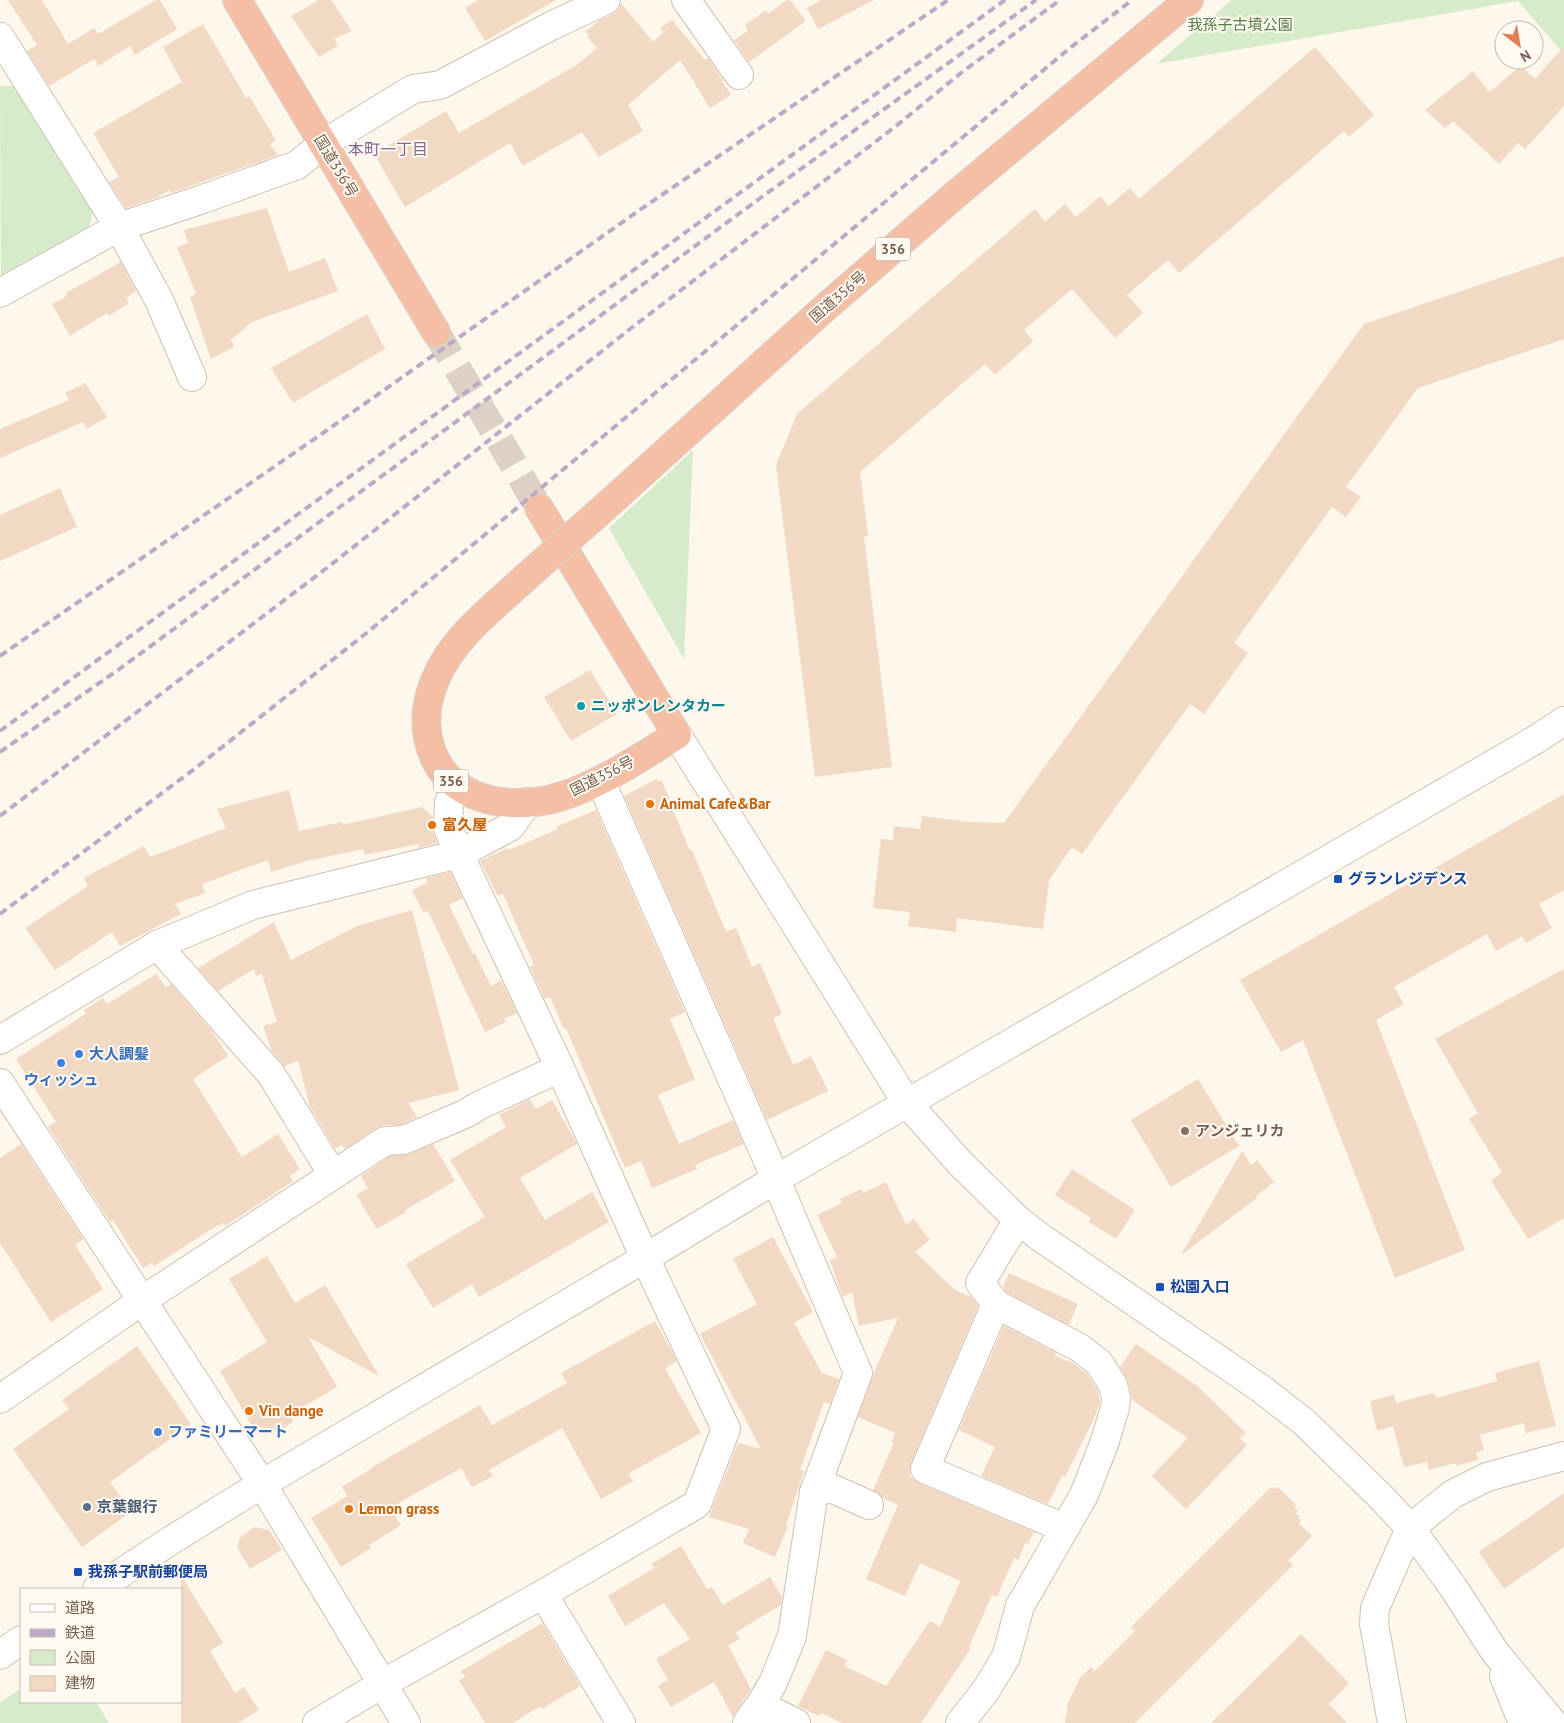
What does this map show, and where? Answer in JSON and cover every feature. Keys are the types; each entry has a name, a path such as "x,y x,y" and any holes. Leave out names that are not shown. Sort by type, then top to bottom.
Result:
{"highway":[{"name":"国道356号","path":"236,0 436,332"},
{"name":"国道356号","path":"677,735 600,780 565,795 512,804 485,799 458,786 443,771 431,751 426,716 436,677 456,646 476,624 526,577 605,508 818,314 970,183 1190,0"},
{"path":"539,508 677,735"}],"street":[{"path":"0,293 119,227 203,200 297,165 322,144 413,89 440,85 551,26 606,0"},
{"path":"686,0 739,75"},
{"path":"0,37 8,66 119,227 159,300 192,377"},
{"path":"100,1588 170,1541 262,1484 776,1179 1535,740 1564,721"},
{"path":"677,735 907,1103 960,1163 1018,1220 1040,1237 1260,1388 1304,1422 1410,1528 1453,1587 1494,1652 1553,1723"},
{"path":"600,780 776,1179 858,1373 814,1492 792,1636 773,1683 754,1714 796,1723"},
{"path":"317,1723 697,1504 726,1429 645,1258 560,1068 448,828 449,802 458,786"},
{"path":"0,1040 157,945 254,905 459,854 510,827 528,802"},
{"path":"157,945 271,1074 332,1174"},
{"path":"0,1399 143,1300 332,1174 385,1141 404,1140 467,1113 478,1106 560,1068"},
{"path":"0,1083 262,1484 406,1723"},
{"path":"960,1723 986,1690 1006,1657 1020,1606 1084,1495 1105,1441 1115,1408 1116,1398 1113,1385 1099,1363 1080,1348 996,1304 980,1284 1018,1220"},
{"path":"996,1304 924,1469 1064,1528"},
{"path":"1392,1723 1374,1624 1375,1608 1410,1528 1453,1494 1487,1477 1564,1456"},
{"path":"814,1492 831,1488 869,1505"},
{"path":"543,1594 621,1723"},
{"path":"0,1655 20,1641"},
{"path":"1494,1652 1523,1723"}],"green space":[{"name":"我孫子古墳公園","path":"1232,0 1564,0 1564,54 1544,31 1544,20 1534,20 1518,1 1156,64"},
{"path":"14,86 93,212 89,227 1,275 0,87"},
{"path":"693,450 684,659 609,528"},
{"path":"20,1689 20,1703 97,1703 109,1723 0,1723 0,1703"}],"building":[{"path":"8,0 42,0 68,44 94,28 98,34 156,0 160,0 177,29 135,55 130,46 98,66 94,59 49,86 27,51 37,45"},
{"path":"319,0 331,0 352,31 334,39 338,46 319,57 291,16"},
{"path":"478,0 556,0 485,41 465,8"},
{"path":"787,0 790,0 806,21 749,62 734,40 748,31 745,25 766,10 768,14"},
{"path":"822,0 874,0 818,29 807,8"},
{"path":"621,3 653,42 663,33 660,28 672,20 705,60 708,58 731,95 710,108 680,60 628,105 643,131 599,157 582,132 523,166 510,143 405,207 374,154 446,111 459,133 578,64 597,48 585,32 600,20 613,14 619,9"},
{"path":"203,24 246,98 249,96 276,140 270,144 278,155 171,193 170,190 158,197 126,208 109,182 119,177 93,133 182,82 163,47"},
{"path":"1564,46 1564,106 1525,149 1518,143 1499,164 1453,121 1445,128 1425,110 1473,71 1489,92 1516,70 1525,70 1535,79"},
{"path":"1315,47 1374,115 1349,137 1344,131 1179,273 1168,260 1127,295 1143,313 1115,338 1072,289 1024,330 1033,341 995,375 985,364 860,472 868,536 864,537 892,767 815,777 776,465 797,414 1035,209 1045,222 1065,204 1076,217 1100,196 1109,206 1130,188 1139,199"},
{"path":"267,208 289,272 325,258 338,291 252,322 231,340 234,347 211,359 190,297 196,294 177,247 188,243 184,230"},
{"path":"1564,256 1564,339 1418,388 1346,487 1361,497 1346,517 1332,507 1234,643 1248,653 1204,714 1190,704 1082,854 1072,847 1049,880 1043,929 957,918 956,932 908,926 910,912 873,908 881,839 893,840 894,826 920,829 922,816 969,822 1004,823 1364,324"},
{"path":"121,262 136,291 126,298 129,303 109,316 107,313 70,336 52,304 67,296 66,293"},
{"path":"367,314 385,349 293,403 271,368"},
{"path":"85,383 107,417 87,429 83,422 0,458 0,429 69,400 65,393"},
{"path":"60,488 77,527 0,561 0,515"},
{"name":"ニッポンレンタカー","path":"590,670 617,714 571,741 544,697"},
{"path":"657,779 658,782 661,780 674,807 672,808 690,851 692,850 726,932 736,928 752,967 760,963 782,1014 773,1018 793,1065 811,1056 828,1091 767,1120 624,796"},
{"path":"289,790 299,831 342,822 342,825 422,807 433,817 432,828 437,843 419,848 418,844 365,855 363,849 307,861 271,872 268,860 202,884 205,893 175,904 181,914 120,946 112,932 55,970 25,928 88,886 84,878 144,846 150,857 226,828 217,809"},
{"path":"1564,794 1564,890 1539,904 1552,928 1526,943 1522,936 1496,951 1487,934 1394,987 1404,1004 1376,1020 1465,1250 1395,1278 1303,1040 1281,1052 1240,980"},
{"path":"596,810 685,1012 670,1019 695,1079 658,1095 679,1144 733,1120 744,1144 695,1165 697,1169 652,1188 641,1161 625,1168 566,1028 564,1029 550,997 545,999 530,967 534,965 503,894 498,896 480,861 558,829 556,827"},
{"path":"450,872 463,898 449,905 491,986 501,980 517,1013 504,1019 506,1022 485,1032 428,911 423,912 412,890 427,883 426,878"},
{"path":"412,910 459,1090 408,1103 417,1117 400,1125 384,1125 345,1149 342,1145 336,1148 310,1107 298,1061 284,1066 272,1051 263,1026 277,1022 262,974 256,976 254,969 218,991 198,968 274,922 291,960 357,926"},
{"path":"1564,969 1564,1218 1528,1239 1491,1181 1502,1172 1469,1119 1478,1113 1435,1039"},
{"path":"156,974 166,987 171,984 212,1031 228,1056 193,1079 242,1157 278,1134 300,1169 290,1176 293,1181 225,1226 224,1223 218,1225 154,1266 152,1263 143,1268 113,1220 110,1222 48,1127 56,1122 16,1059 87,1013 84,1010 103,998 107,1004"},
{"path":"1198,1079 1239,1146 1171,1187 1131,1120"},
{"path":"530,1099 536,1109 552,1100 577,1144 520,1178 545,1220 592,1192 609,1222 479,1297 472,1284 433,1308 406,1264 485,1217 450,1160 506,1127 499,1115"},
{"path":"21,1144 83,1239 75,1245 103,1289 51,1322 0,1243 0,1158"},
{"path":"433,1144 455,1181 405,1210 406,1212 377,1229 356,1195 368,1188 361,1176 390,1156 410,1154"},
{"path":"1242,1151 1251,1165 1257,1160 1274,1182 1256,1196 1257,1198 1181,1255"},
{"path":"1072,1169 1135,1210 1116,1239 1089,1222 1091,1218 1055,1195"},
{"path":"886,1182 906,1225 914,1219 930,1240 915,1252 955,1290 971,1297 978,1306 911,1463 909,1476 919,1483 1034,1532 1028,1544 1025,1543 1018,1560 1014,1558 997,1597 992,1595 969,1647 971,1648 921,1723 842,1723 821,1713 819,1716 798,1706 826,1650 847,1660 844,1666 886,1686 930,1621 940,1627 960,1581 920,1563 905,1596 866,1579 898,1505 883,1498 873,1490 894,1442 892,1441 895,1433 858,1417 873,1375 898,1318 859,1326 852,1292 843,1297 830,1260 837,1257 817,1215 842,1203 840,1199 861,1189 863,1193"},
{"path":"773,1237 813,1312 794,1323 822,1373 839,1379 830,1404 824,1402 800,1470 804,1471 786,1525 788,1526 775,1557 743,1543 749,1529 709,1517 738,1443 761,1449 741,1411 742,1409 740,1410 700,1334 757,1304 733,1259"},
{"path":"267,1256 295,1303 325,1285 379,1376 308,1337 337,1387 303,1407 305,1411 292,1419 293,1422 279,1431 252,1426 220,1371 267,1342 229,1279"},
{"path":"1009,1273 1078,1304 1069,1325 1006,1292 1003,1287"},
{"path":"655,1321 677,1361 665,1368 701,1433 628,1474 633,1481 601,1499 562,1428 489,1470 493,1476 472,1487 461,1468 390,1508 401,1525 369,1545 371,1548 341,1567 311,1518 347,1496 342,1487 372,1467 480,1405 492,1425 567,1383 561,1373"},
{"path":"1004,1326 1056,1353 1055,1356 1073,1363 1087,1374 1098,1391 1100,1403 1092,1423 1065,1477 1062,1476 1048,1504 981,1476 995,1447 959,1430"},
{"path":"1136,1344 1196,1385 1246,1433 1240,1438 1247,1445 1186,1509 1152,1476 1188,1438 1132,1400 1128,1381 1120,1367"},
{"path":"137,1346 191,1424 110,1482 131,1512 82,1547 13,1449 69,1409 62,1400"},
{"path":"1539,1361 1556,1426 1526,1433 1524,1423 1480,1435 1484,1450 1476,1452 1478,1460 1429,1470 1427,1462 1404,1467 1393,1426 1377,1431 1370,1401 1394,1395 1396,1403 1434,1393 1436,1398 1497,1381 1495,1373"},
{"path":"1271,1487 1277,1489 1278,1487 1296,1505 1294,1507 1298,1511 1296,1513 1301,1521 1299,1523 1312,1536 1288,1561 1293,1565 1135,1723 1065,1723 1068,1703 1080,1678 1091,1667 1095,1671 1135,1631 1131,1627"},
{"path":"1564,1493 1564,1547 1504,1589 1479,1552"},
{"path":"254,1527 269,1530 282,1550 250,1569 237,1547 240,1538"},
{"path":"681,1546 707,1589 712,1587 723,1605 770,1577 782,1597 781,1605 736,1632 740,1639 728,1645 751,1689 733,1717 714,1682 671,1707 658,1686 668,1680 656,1659 690,1639 664,1603 625,1626 608,1596 654,1568 651,1564"},
{"path":"181,1575 223,1643 210,1651 235,1693 244,1687 259,1710 238,1723 181,1723"},
{"path":"542,1623 580,1686 542,1709 540,1706 513,1723 485,1723 459,1680 465,1677 461,1671"},
{"path":"1301,1634 1349,1683 1329,1704 1347,1723 1211,1723"}],"tunnel":[{"path":"436,332 539,508"}],"railway":[{"path":"0,656 323,433 644,207 948,0"},
{"path":"0,731 1005,0"},
{"path":"0,752 118,670 759,199 1036,0"},
{"path":"0,816 328,567 630,329 896,126 961,73 1060,0"},
{"path":"0,914 197,767 369,631 1070,48 1132,0"}],"place":[{"name":"ニッポンレンタカー","path":"581,706"},
{"name":"Animal Cafe&Bar","path":"650,804"},
{"name":"富久屋","path":"432,825"},
{"name":"グランレジデンス","path":"1338,879"},
{"name":"大人調髪","path":"79,1054"},
{"name":"ウィッシュ","path":"61,1063"},
{"name":"アンジェリカ","path":"1185,1131"},
{"name":"松園入口","path":"1160,1287"},
{"name":"Vin dange","path":"249,1411"},
{"name":"ファミリーマート","path":"158,1432"},
{"name":"京葉銀行","path":"87,1507"},
{"name":"Lemon grass","path":"349,1509"},
{"name":"我孫子駅前郵便局","path":"78,1572"}],"district":[{"name":"本町一丁目","path":"388,149"}]}
